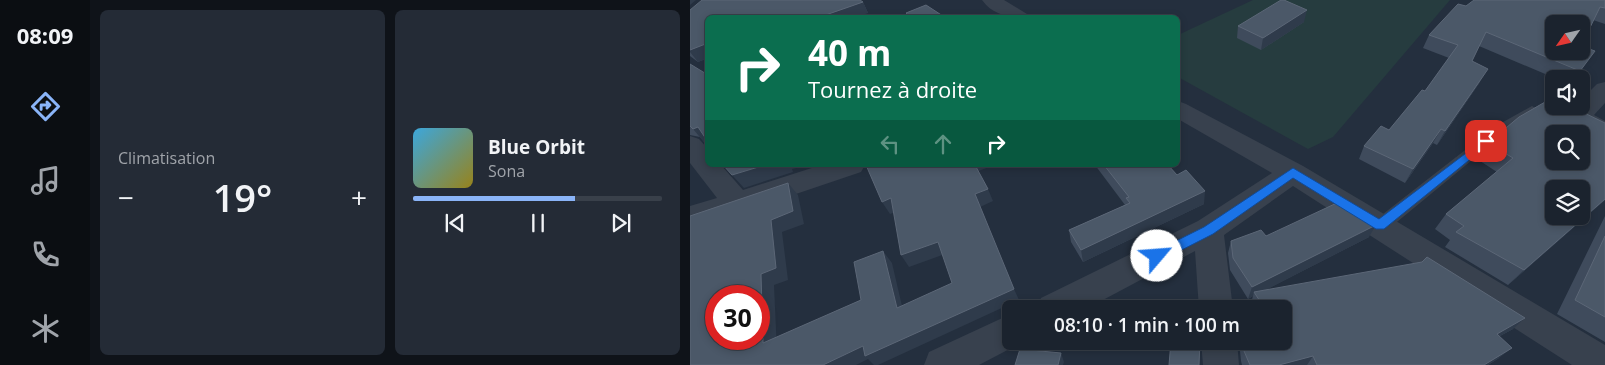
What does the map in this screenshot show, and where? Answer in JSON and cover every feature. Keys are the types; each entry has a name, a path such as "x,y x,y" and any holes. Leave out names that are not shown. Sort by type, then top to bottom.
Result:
{"street":[{"path":"991,0 1015,15"},
{"path":"1605,89 1570,115 1605,131"},
{"path":"1180,110 1293,172 1605,364"},
{"path":"690,145 705,164"},
{"path":"708,167 737,203"},
{"path":"690,218 846,167"},
{"path":"1071,300 1209,230 1293,172"},
{"path":"1209,230 1215,300"},
{"path":"942,365 1002,335"},
{"path":"1220,350 1221,365"}],"lane":[{"path":"1380,226 1500,129 1538,107 1545,109"}],"green space":[{"path":"1253,0 1450,0 1333,137 1308,149 1180,78 1180,34"}],"building":[{"path":"702,0 860,0 863,2 826,15 705,15 705,44 690,50 690,10"},
{"path":"1281,0 1307,10 1263,38 1238,26"},
{"path":"1474,0 1605,0 1605,8 1600,7 1590,28 1590,15 1545,15 1545,56 1486,32 1472,61 1488,69 1445,131 1441,129 1413,169 1364,146 1381,126 1389,130 1422,90 1425,91 1458,45 1429,35 1458,4 1466,6"},
{"path":"926,5 941,15 908,15 906,13"},
{"path":"1590,49 1595,51 1590,58"},
{"path":"1553,60 1588,60 1581,70"},
{"path":"690,64 705,73 705,138 698,127 693,129 690,126"},
{"path":"1545,102 1545,115 1589,115 1605,123 1605,199 1590,212 1590,180 1545,180 1545,225 1575,225 1524,270 1456,232 1464,226 1446,214 1513,158 1488,143 1519,117"},
{"path":"725,167 758,167 732,175"},
{"path":"867,167 976,167 988,189 975,194 1014,289 865,356 863,346 823,365 690,365 690,216 788,183 793,211 771,220 776,268 761,274 761,285 705,285 705,350 770,350 770,340 861,300 854,262 883,251 897,308 952,283 938,242 901,255 891,198 882,202"},
{"path":"1106,167 1170,167 1177,175 1186,170 1205,191 1081,250 1069,230 1130,203 1126,198 1129,197"},
{"path":"1339,202 1376,225 1252,287 1233,258 1231,241 1261,230 1266,236"},
{"path":"1605,236 1605,317 1575,300"},
{"path":"1427,257 1525,318 1497,334 1512,348 1484,365 1317,365 1313,356 1279,365 1250,365 1244,350 1292,350 1292,300 1259,300 1254,292 1422,262"},
{"path":"1020,350 1061,353 1058,365 1015,365"},
{"path":"1170,350 1200,350 1199,365 1169,365"}],"route":[{"path":"1157,256 1209,230 1293,172 1380,226 1486,141"}]}
